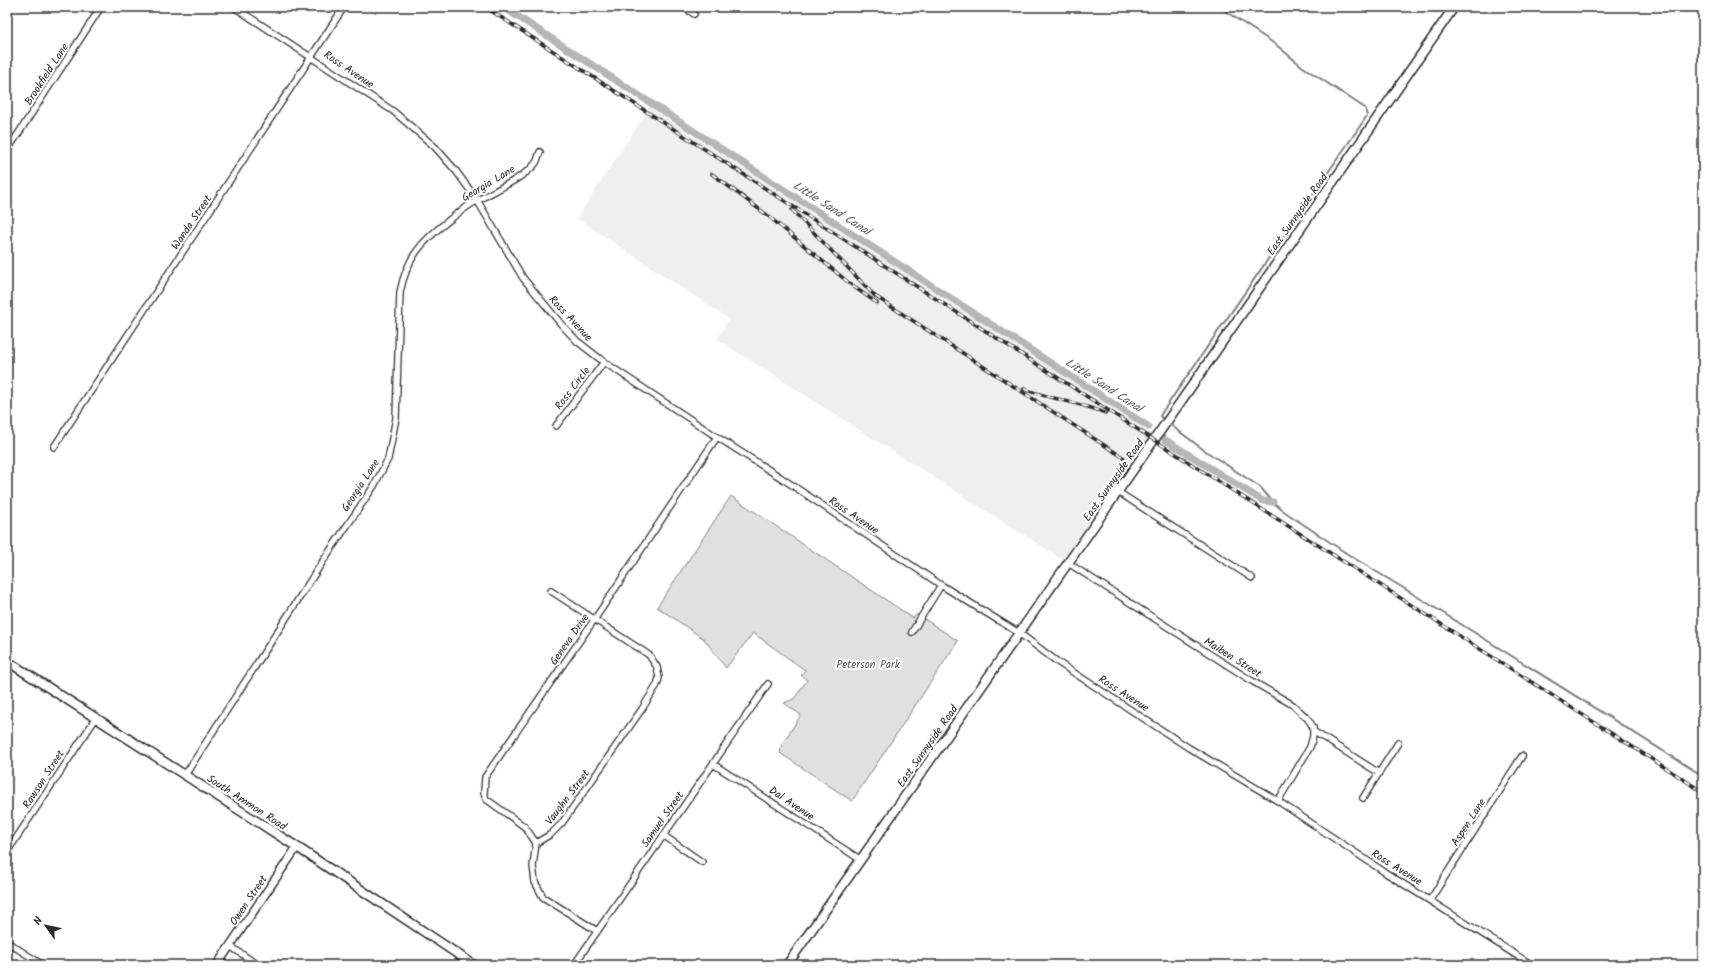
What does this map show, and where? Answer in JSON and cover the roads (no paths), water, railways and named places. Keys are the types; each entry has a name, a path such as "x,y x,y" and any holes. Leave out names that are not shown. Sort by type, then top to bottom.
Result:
{"main road":[{"name":"East Sunnyside Road","path":"787,965 1118,492 1454,7"},
{"name":"South Ammon Road","path":"7,661 297,847 474,965"}],"street":[{"name":"Brookfield Lane","path":"7,151 101,7"},
{"name":"Ross Avenue","path":"234,7 393,111 435,147 456,171 477,200 523,278 577,341 604,362 717,438 780,477 941,585 1019,633 1058,663 1189,748 1278,801 1532,965"},
{"name":"Wanda Street","path":"54,447 344,7"},
{"path":"683,7 694,14"},
{"name":"Georgia Lane","path":"185,775 322,561 374,486 385,465 392,443 396,418 400,292 403,276 421,245 432,234 477,200 527,171 536,163 540,152"},
{"name":"Ross Circle","path":"556,426 604,362"},
{"name":"Geneva Drive","path":"536,843 525,827 486,799 484,793 485,777 594,620 717,438"},
{"path":"1118,492 1252,578"},
{"name":"Maiben Street","path":"1068,563 1252,681 1293,705 1308,719 1313,727 1313,731"},
{"path":"912,632 941,585"},
{"path":"551,591 594,620"},
{"name":"Vaughn Street","path":"536,843 551,834 562,823 657,685 659,678 657,667 649,655 594,620"},
{"name":"Samuel Street","path":"574,965 768,684"},
{"name":"Rawson Street","path":"7,852 96,718"},
{"path":"1278,801 1310,747 1313,731 1379,773"},
{"path":"1363,798 1398,744"},
{"name":"Aspen Lane","path":"1430,900 1522,756"},
{"name":"Dal Avenue","path":"713,764 860,860"},
{"path":"663,835 702,862"},
{"path":"536,843 533,866 535,882 543,897 597,932"},
{"name":"Owen Street","path":"217,965 297,847"},
{"path":"7,942 43,965"},
{"path":"230,946 258,965"}],"waterway":[{"name":"Little Sand Canal","path":"503,7 1149,427"},
{"path":"1162,418 1160,416 1163,411 1367,116 1365,108 1303,67 1275,44 1219,7"},
{"path":"1172,426 1204,450 1260,487 1282,510 1352,557 1703,776"},
{"path":"1164,439 1263,501 1273,502"}],"railway":[{"path":"485,7 1154,440 1703,792"},
{"path":"712,174 767,215 854,287 877,303"},
{"path":"792,210 875,296 1124,458"},
{"path":"1024,389 1105,413"}],"park label":[{"name":"Peterson Park","path":"868,664"}]}
